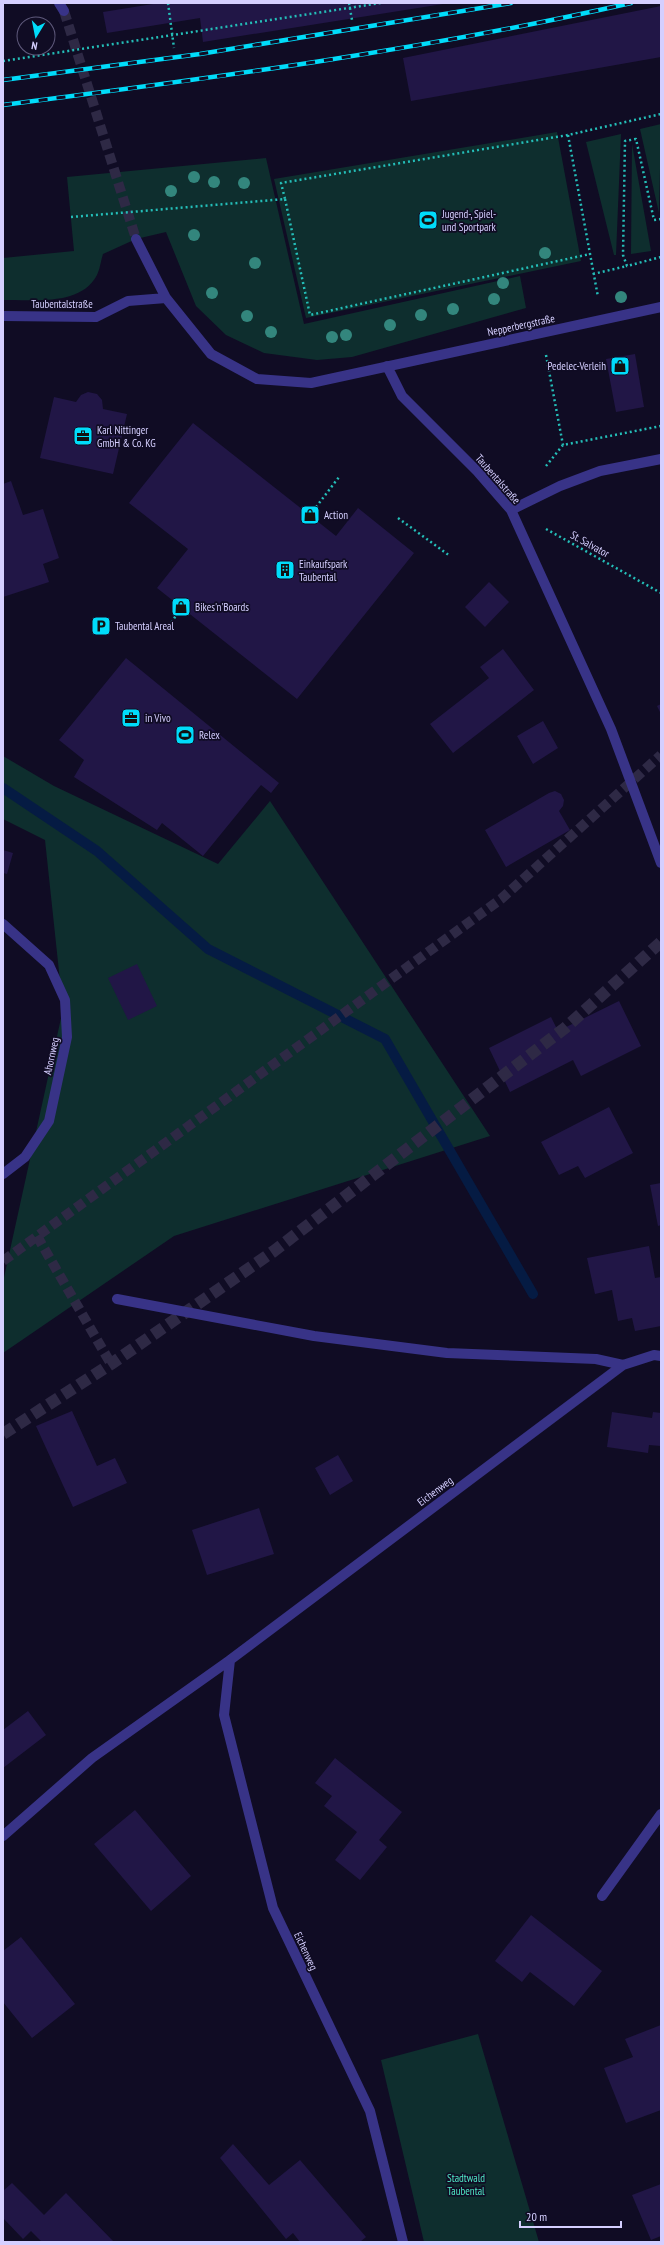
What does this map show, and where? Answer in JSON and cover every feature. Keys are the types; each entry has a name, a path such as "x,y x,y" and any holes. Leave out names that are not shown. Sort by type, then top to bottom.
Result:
{"street":[{"path":"136,240 166,298 212,354 257,379 311,383 387,366"},
{"name":"Taubentalstraße","path":"3,316 96,317 128,301 166,298"},
{"name":"Nepperbergstraße","path":"387,366 661,307"},
{"name":"Taubentalstraße","path":"387,366 402,396 476,471 511,510 611,729 661,863"},
{"path":"511,510 560,486 600,471 661,459"},
{"name":"Ahornweg","path":"3,924 49,965 65,1000 67,1037 49,1121 25,1157 3,1174"},
{"path":"117,1299 314,1336 447,1353 596,1359 623,1365"},
{"name":"Eichenweg","path":"3,1836 92,1758 230,1660 623,1365 654,1355 661,1356"},
{"name":"Eichenweg","path":"230,1660 224,1715 273,1908 370,2111 403,2242"},
{"path":"602,1896 661,1814"}],"path":[{"path":"168,3 174,48"},
{"path":"349,3 352,20"},
{"path":"3,61 380,3"},
{"path":"590,254 310,314 281,183 568,135 661,114"},
{"path":"568,135 603,320"},
{"path":"627,266 623,255 626,141 636,139 654,220 661,219"},
{"path":"71,216 285,200"},
{"path":"594,274 661,257"},
{"path":"542,333 563,445"},
{"path":"310,515 339,477"},
{"path":"398,518 450,556"},
{"name":"St. Salvator","path":"545,529 661,593"},
{"path":"169,627 181,607"}],"green space":[{"path":"661,124 659,213 640,129"},
{"name":"Jugend-, Spiel- und Sportpark","path":"557,132 581,261 306,318 274,179"},
{"path":"621,134 616,255 614,255 586,142"},
{"path":"632,144 651,251 631,254 631,253"},
{"path":"266,158 304,324 520,276 526,308 352,357 317,360 264,353 226,335 196,306 166,232 136,239 103,254 97,275 89,285 68,297 41,300 3,300 3,258 74,251 67,177"},
{"path":"3,756 54,786 218,864 270,801 490,1136 174,1236 3,1353 3,1282 63,1009 45,840 3,819"},
{"name":"Stadtwald Taubental","path":"478,2034 539,2242 424,2242 381,2060"}],"building":[{"path":"159,3 443,4 203,42 200,18 107,33 103,12"},
{"path":"661,6 661,57 411,101 403,58"},
{"path":"635,354 644,407 616,412 606,359"},
{"name":"Karl Nittinger GmbH & Co. KG","path":"88,392 97,394 102,400 103,409 127,414 113,474 40,458 54,397 76,402 81,395"},
{"name":"Einkaufspark Taubental","path":"193,423 336,536 358,508 414,553 297,699 157,588 188,549 129,503"},
{"path":"11,481 23,515 43,509 59,558 43,564 49,582 3,597 3,484"},
{"path":"489,582 509,602 485,627 465,607"},
{"path":"503,649 534,690 453,753 430,724 489,678 480,667"},
{"path":"126,658 279,783 271,793 261,785 203,856 162,823 157,830 74,777 84,760 59,740"},
{"path":"661,704 661,714 657,706"},
{"path":"543,721 558,748 533,764 517,736"},
{"path":"555,791 561,794 564,800 563,806 559,811 570,830 506,867 485,830"},
{"path":"3,850 13,853 7,874 3,873"},
{"path":"137,964 157,1006 128,1020 108,978"},
{"path":"619,1001 641,1046 581,1076 573,1060 510,1092 489,1048 551,1017 558,1031"},
{"path":"609,1107 633,1153 585,1178 578,1166 559,1175 541,1142"},
{"path":"661,1183 661,1225 658,1226 650,1185"},
{"path":"649,1246 655,1278 661,1277 661,1326 635,1331 632,1318 618,1321 612,1290 595,1294 587,1258"},
{"path":"72,1411 97,1466 115,1458 127,1483 73,1507 36,1426"},
{"path":"612,1412 652,1418 653,1412 661,1413 661,1446 649,1445 648,1453 607,1447"},
{"path":"338,1455 353,1481 330,1495 315,1468"},
{"path":"259,1508 274,1554 207,1575 192,1530"},
{"path":"28,1711 46,1735 3,1768 3,1730"},
{"path":"335,1758 402,1812 379,1840 387,1847 360,1880 335,1860 357,1832 324,1806 332,1796 315,1783"},
{"path":"135,1810 191,1876 151,1911 94,1844"},
{"path":"531,1915 602,1971 574,2006 530,1972 522,1982 495,1961"},
{"path":"21,1937 75,2004 32,2038 3,2002 3,1951"},
{"path":"661,2025 661,2110 626,2123 604,2068 633,2057 625,2039"},
{"path":"233,2144 269,2185 300,2160 366,2237 360,2242 300,2242 293,2233 286,2239 220,2158"},
{"path":"12,2183 44,2215 66,2193 114,2242 42,2242 31,2231 23,2239 3,2218 3,2191"},
{"path":"661,2184 661,2236 651,2240 632,2195"}],"waterway":[{"path":"3,788 97,851 208,949 385,1039 533,1294"}],"tunnel":[{"path":"64,11 136,239"},
{"path":"3,1261 501,899 661,755"},
{"path":"3,1434 111,1364 274,1251 565,1028 661,942"},
{"path":"37,1236 111,1364"}],"railway":[{"path":"3,80 200,54 511,3"},
{"path":"3,105 318,62 475,35 631,3"}],"place":[{"name":"Jugend-, Spiel- und Sportpark","path":"428,220"},
{"name":"Pedelec-Verleih","path":"620,366"},
{"name":"Karl Nittinger GmbH & Co. KG","path":"83,436"},
{"name":"Action","path":"310,515"},
{"name":"Einkaufspark Taubental","path":"285,570"},
{"name":"Bikes'n'Boards","path":"181,607"},
{"name":"Taubental Areal","path":"101,626"},
{"name":"in Vivo","path":"131,718"},
{"name":"Relex","path":"185,735"}]}
